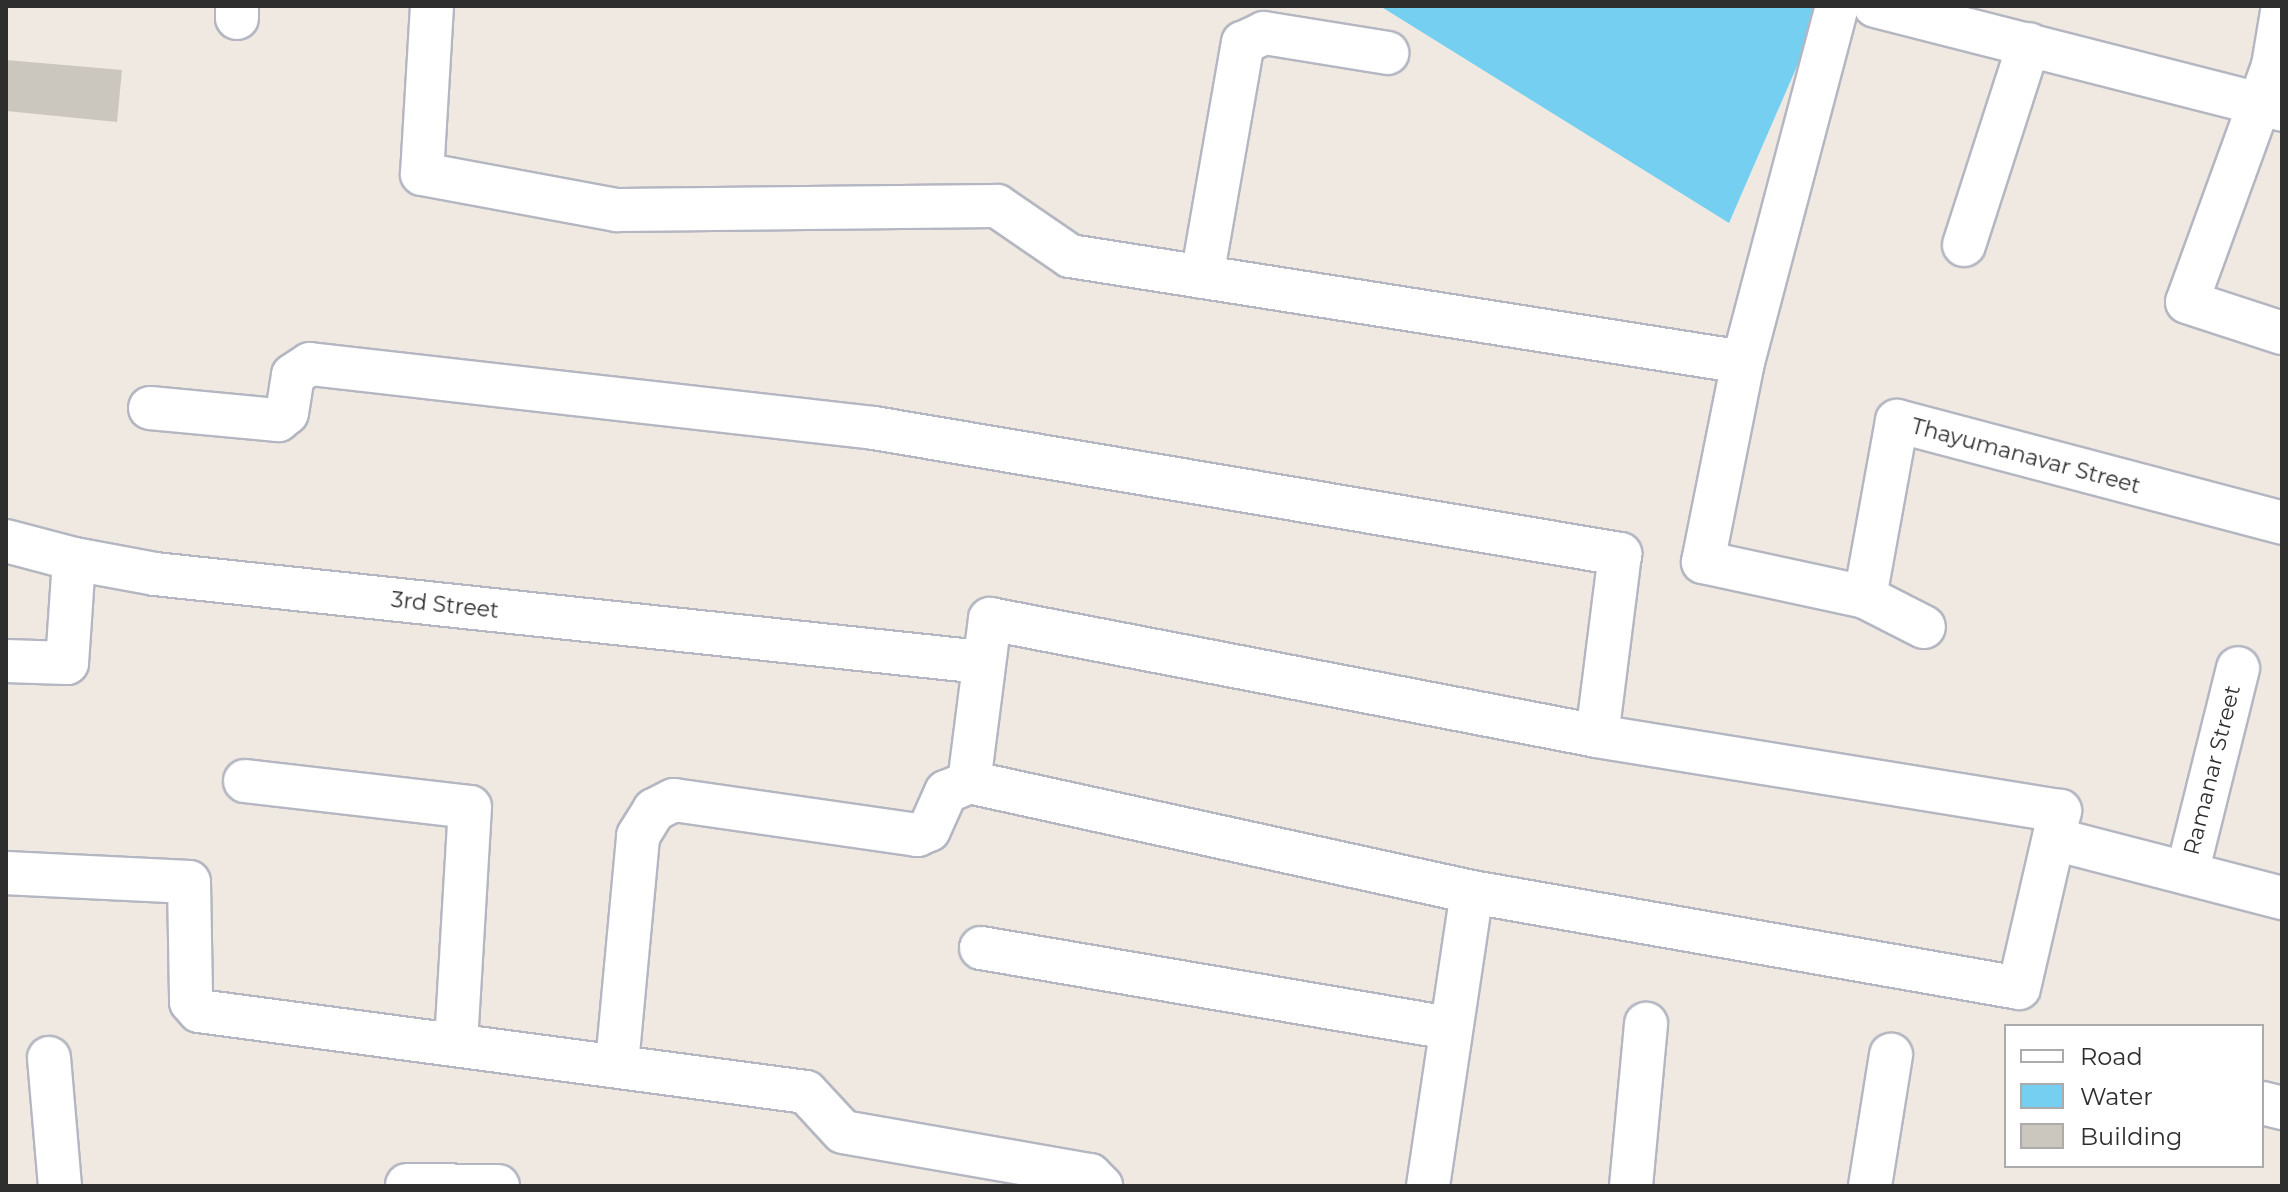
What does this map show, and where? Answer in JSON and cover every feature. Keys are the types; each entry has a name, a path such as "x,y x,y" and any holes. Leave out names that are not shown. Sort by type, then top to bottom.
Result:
{"street":[{"path":"432,6 422,174 617,210 997,206 1070,256 1743,362"},
{"path":"1837,6 1743,362 1703,562 1865,597 1924,627"},
{"path":"1875,6 2271,106"},
{"path":"2282,12 2271,106 2187,302 2282,333"},
{"path":"1202,277 1243,43 1264,33 1387,53"},
{"path":"1964,245 2029,44"},
{"path":"150,408 278,420 287,413 293,375 310,364 874,428 1620,554 1597,736"},
{"name":"Thayumanavar Street","path":"1865,597 1897,421 2282,523"},
{"name":"3rd Street","path":"6,541 74,559 155,574 981,662"},
{"path":"6,661 67,663 74,559"},
{"path":"617,1064 638,836 654,810 674,800 917,835 929,830 946,792 969,782 1472,892 2019,988 2060,811 1597,736 990,619 981,662 969,782"},
{"name":"Ramanar Street","path":"2187,873 2238,668"},
{"path":"245,781 470,807 456,1040"},
{"path":"2054,839 2282,898"},
{"path":"6,873 189,882 195,1009 456,1040 806,1092 843,1132 1090,1175 1101,1186"},
{"path":"1428,1186 1472,892"},
{"path":"981,948 1451,1028"},
{"path":"1631,1186 1646,1024"},
{"path":"1870,1186 1891,1055"},
{"path":"49,1058 60,1186"},
{"path":"407,1185 498,1186"}],"water":[{"path":"1380,6 1823,6 1729,223"}],"building":[{"path":"6,60 122,70 117,122 6,111"}]}
